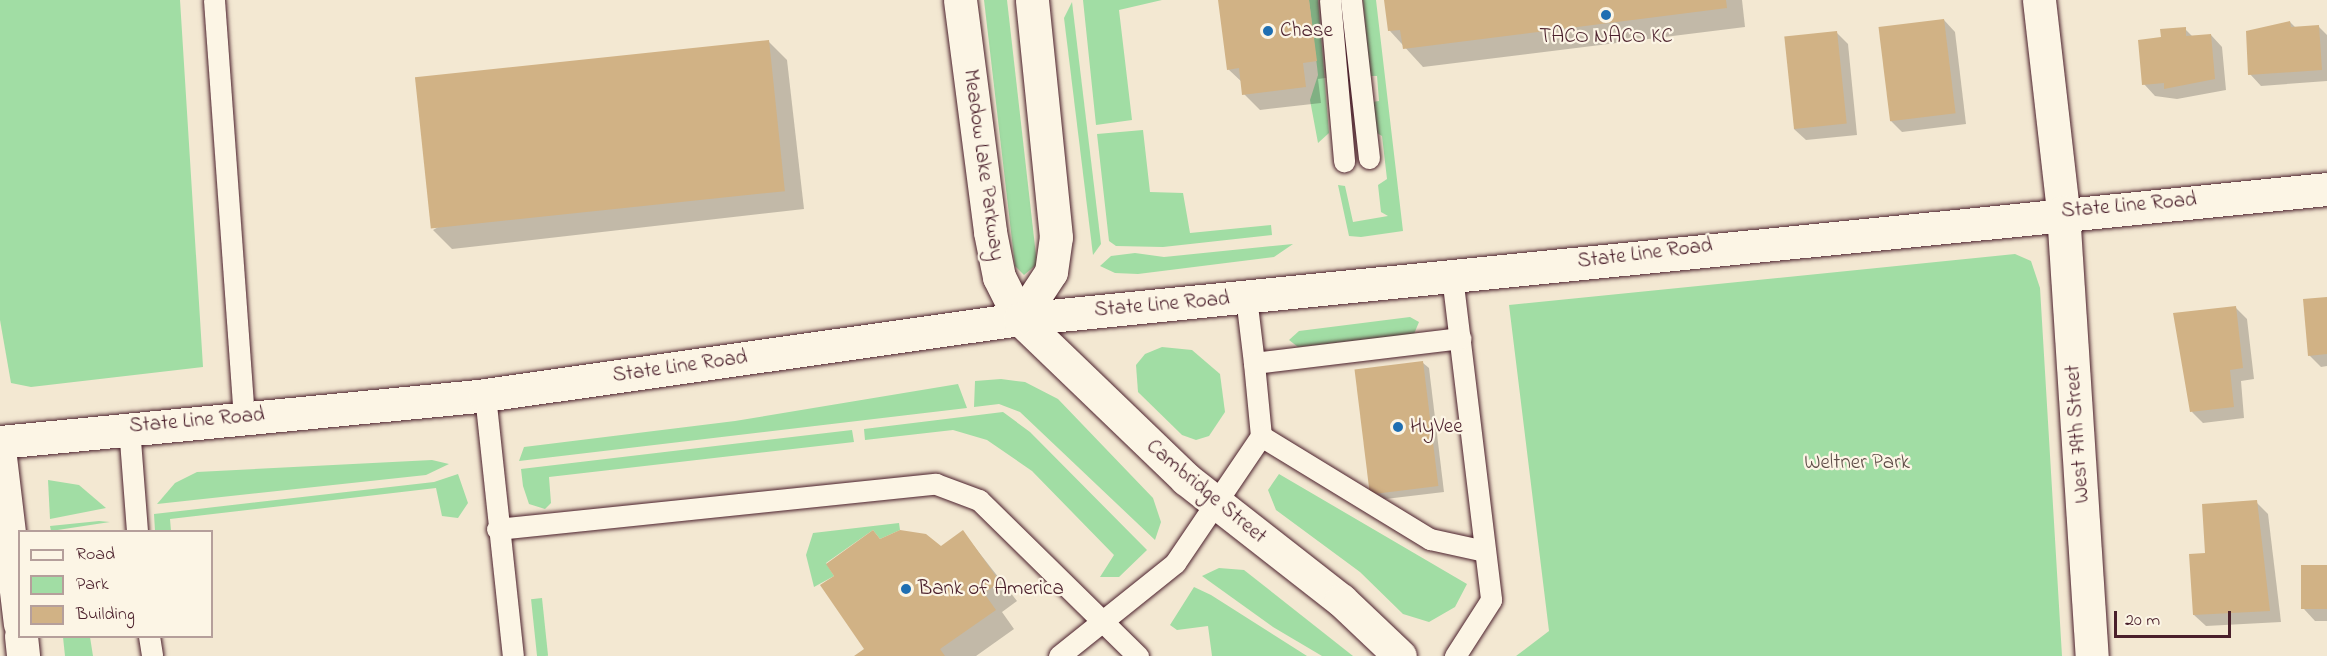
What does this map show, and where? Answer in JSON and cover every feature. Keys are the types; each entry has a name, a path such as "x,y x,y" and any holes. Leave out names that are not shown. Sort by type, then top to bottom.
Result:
{"main road":[{"name":"Meadow Lake Parkway","path":"960,0 990,232 999,276 1020,319"},
{"path":"1020,319 1051,272 1056,237 1032,0"},
{"name":"West 79th Street","path":"2039,0 2063,212 2092,656"},
{"name":"State Line Road","path":"0,442 129,427 485,395 1020,319 2063,212 2327,189"},
{"name":"Cambridge Street","path":"1020,319 1113,412 1216,500 1341,600 1400,656"},
{"path":"0,457 18,607"},
{"path":"21,638 23,656"}],"lane":[{"path":"214,0 244,418"},
{"path":"1330,0 1344,161"},
{"path":"1352,0 1369,158"},
{"path":"1452,276 1491,600 1455,656"},
{"path":"1059,656 1107,621 1175,563 1261,435 1246,297"},
{"path":"1254,363 1460,338"},
{"path":"485,395 497,529 513,656"},
{"path":"129,427 137,530"},
{"path":"1261,435 1430,539 1485,551"},
{"path":"497,529 936,484 979,500 1107,621 1138,656"},
{"path":"149,638 152,656"}],"green space":[{"path":"0,0 180,0 203,367 31,387 11,383 0,320"},
{"path":"984,0 1007,0 1037,264 1024,275 1015,266"},
{"path":"1083,0 1162,0 1119,10 1132,120 1096,125"},
{"path":"1309,0 1318,0 1329,133 1318,143 1310,100 1318,75"},
{"path":"1363,0 1376,0 1403,231 1361,237 1349,236 1338,185 1345,186 1353,222 1388,216 1381,212 1378,185 1387,179 1382,136 1375,132 1372,102 1379,101 1377,76 1370,76"},
{"path":"1072,2 1101,244 1093,255 1064,18"},
{"path":"1143,130 1150,192 1183,193 1190,233 1271,225 1272,235 1163,247 1116,246 1109,241 1097,134"},
{"path":"1293,244 1274,257 1138,274 1115,273 1100,266 1111,256 1135,253 1164,257"},
{"name":"Weltner Park","path":"2015,254 2031,261 2040,288 2062,656 1516,656 1549,631 1509,305"},
{"path":"1410,317 1419,322 1414,334 1298,347 1289,340 1299,331"},
{"path":"1162,347 1192,350 1220,374 1225,412 1209,436 1196,440 1182,435 1138,392 1136,365 1145,354"},
{"path":"1001,379 1025,382 1058,399 1153,498 1161,522 1155,540 1020,412 999,404 974,407 975,381"},
{"path":"958,384 967,408 519,461 524,447 735,421"},
{"path":"1003,412 1030,432 1147,550 1119,577 1100,577 1114,555 1032,471 987,440 953,430 865,440 864,429"},
{"path":"852,430 854,442 549,477 551,503 545,509 529,504 523,486 521,469"},
{"path":"432,460 449,464 426,475 157,504 175,483 197,472"},
{"path":"458,474 468,503 458,518 442,516 436,488 170,519 171,530 155,530 154,514 434,482"},
{"path":"1279,474 1467,584 1455,607 1429,622 1403,614 1360,572 1276,510 1268,490"},
{"path":"48,480 79,485 106,508 50,519"},
{"path":"110,522 58,530 51,530 50,526"},
{"path":"899,523 900,530 880,539 873,530 826,563 834,576 814,587 806,555 813,533"},
{"path":"1219,568 1244,570 1353,656 1322,656 1273,627 1202,576"},
{"path":"1194,587 1211,595 1307,656 1212,656 1208,626 1177,630 1170,625"},
{"path":"542,598 548,656 537,656 531,599"},
{"path":"63,638 90,638 93,656 65,656"}],"building":[{"name":"Chase","path":"1218,0 1309,0 1317,61 1303,63 1306,87 1242,95 1239,68 1227,70"},
{"path":"1384,0 1726,0 1727,8 1403,49 1400,30 1388,31"},
{"path":"1944,19 1956,113 1890,121 1878,27"},
{"path":"2290,21 2291,27 2319,25 2322,70 2248,75 2246,31"},
{"path":"2186,27 2186,36 2211,34 2215,79 2164,89 2164,83 2142,85 2138,40 2161,37 2160,29"},
{"path":"1837,31 1847,123 1794,129 1784,37"},
{"path":"769,40 785,191 431,228 415,77"},
{"path":"2327,297 2327,354 2308,356 2303,299"},
{"path":"2236,306 2243,368 2230,370 2234,407 2190,412 2173,313"},
{"path":"1423,361 1438,486 1370,494 1355,369"},
{"path":"2257,500 2270,611 2193,615 2189,554 2205,553 2202,504"},
{"name":"Bank of America","path":"873,530 880,539 900,530 926,534 941,546 963,530 1000,582 984,593 996,610 940,649 945,656 854,656 864,649 820,585 834,576 826,564"},
{"path":"2301,565 2327,565 2327,609 2301,609"}],"place":[{"name":"TACO NACO KC","path":"1606,15"},
{"name":"Chase","path":"1268,31"},
{"name":"HyVee","path":"1398,427"},
{"name":"Bank of America","path":"906,589"}]}
